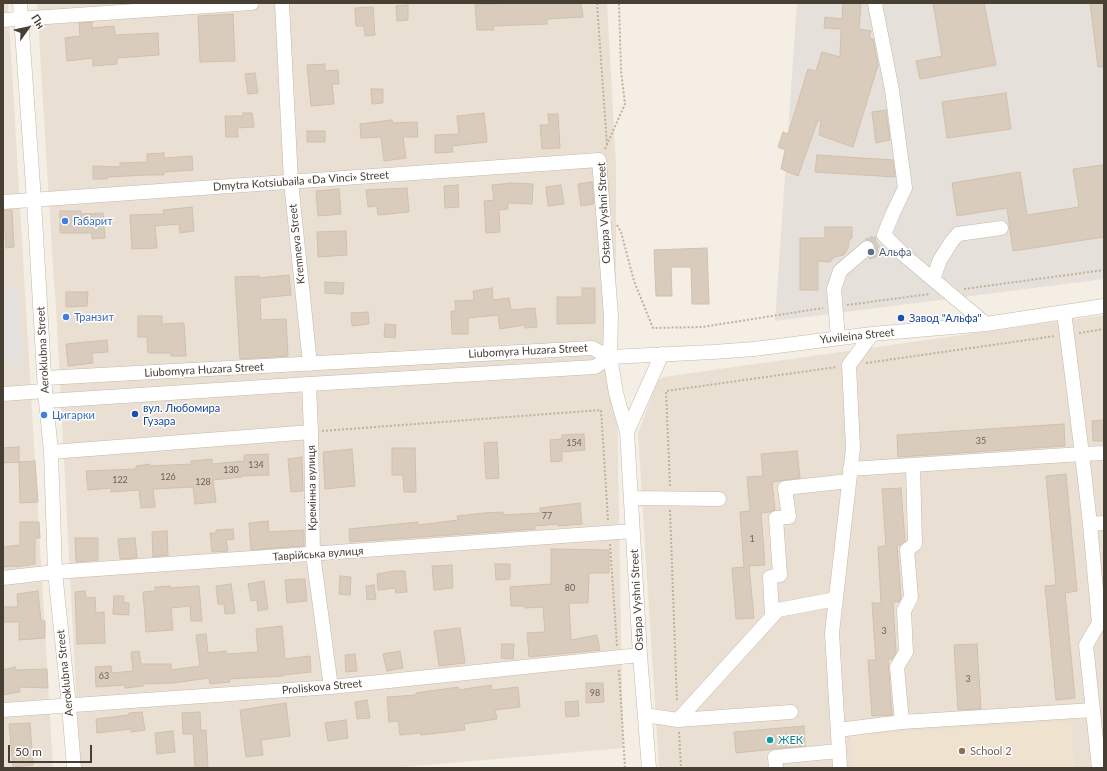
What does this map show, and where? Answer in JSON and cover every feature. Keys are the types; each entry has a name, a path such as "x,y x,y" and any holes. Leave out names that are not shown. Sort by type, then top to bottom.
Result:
{"street":[{"name":"Aeroklubna Street","path":"20,3 34,200 45,390 51,452 55,572 74,768"},
{"path":"3,20 252,3"},
{"name":"Kremneva Street","path":"282,3 291,182 310,364"},
{"path":"838,338 834,289 840,271 876,241 905,188 892,90 876,3"},
{"name":"Dmytra Kotsiubaila «Da Vinci» Street","path":"3,202 598,160"},
{"name":"Ostapa Vyshni Street","path":"598,160 611,316 610,357 616,393 627,432 640,656 649,768"},
{"path":"933,279 940,260 958,234 1001,228"},
{"path":"876,241 904,255 986,324"},
{"name":"Yuvileina Street","path":"610,357 754,349 872,334 986,324 1104,306"},
{"path":"1064,312 1082,454 1097,523 1099,623 1086,645 1099,768"},
{"path":"840,768 832,633 853,448 849,365 872,334"},
{"name":"Liubomyra Huzara Street","path":"3,394 310,364 440,356 592,348 610,357"},
{"path":"627,432 662,354"},
{"name":"Liubomyra Huzara Street","path":"45,390 309,384 594,367 610,357"},
{"name":"Кремінна вулиця","path":"309,384 313,554 331,687"},
{"path":"51,452 311,432"},
{"path":"772,616 770,577 780,575 776,518 789,517 785,488 850,475 913,465 1104,453"},
{"path":"902,722 897,667 906,652 904,611 911,597 907,550 915,544 913,465"},
{"path":"632,498 719,499"},
{"name":"Таврійська вулиця","path":"3,578 55,572 633,532"},
{"path":"678,720 778,610 836,599"},
{"name":"Proliskova Street","path":"3,710 331,687 640,656"},
{"path":"838,730 902,722 1093,710"},
{"path":"645,715 678,720 791,712"},
{"path":"776,768 775,757 839,751"}],"path":[{"path":"597,3 607,146"},
{"name":"Ostapa Vyshni Street","path":"598,160 607,146 625,104 621,71 619,3"},
{"path":"615,220 621,232 634,281 653,328 702,327 836,306 1104,270"},
{"path":"681,768 666,391 1104,329"},
{"path":"311,432 601,410 625,768"}],"shaded area":[{"path":"3,3 8,3 53,768 3,768"},
{"path":"37,3 607,3 616,166 616,335 623,748 392,768 80,768 56,306"},
{"path":"797,3 1104,3 1104,279 775,321"},
{"path":"18,289 24,364 3,366 3,290"},
{"path":"1104,315 1104,768 659,768 638,433 657,382 663,377"},
{"name":"School 2","path":"1071,721 1074,768 853,768 851,735"}],"building":[{"path":"499,3 581,3 583,17 547,19 547,24 493,26 494,30 477,30 475,5"},
{"path":"843,3 861,3 859,29 871,31 869,38 873,39 878,65 853,147 819,135 821,121 818,120 798,176 781,169 785,150 778,147 783,132 788,134 808,69 816,71 822,52 840,57 841,29 824,28 825,17 842,19"},
{"path":"933,3 984,3 996,65 920,79 916,61 942,56"},
{"path":"1090,3 1104,3 1104,67 1098,67"},
{"path":"408,5 408,20 397,21 396,6"},
{"path":"373,7 375,35 365,36 364,26 356,26 355,8"},
{"path":"233,14 235,61 200,62 198,16"},
{"path":"92,22 92,28 114,26 115,35 158,33 159,55 117,58 117,64 93,66 93,58 67,61 65,38 80,36 79,23"},
{"path":"325,64 325,71 338,70 339,84 332,84 334,104 311,106 307,65"},
{"path":"255,73 258,93 248,94 245,74"},
{"path":"371,89 383,89 383,103 372,104"},
{"path":"1006,93 1011,129 947,138 942,102"},
{"path":"886,110 890,140 876,143 872,112"},
{"path":"243,113 252,113 254,127 237,128 238,137 226,137 225,116 243,116"},
{"path":"484,113 487,142 452,146 453,152 435,153 435,135 459,134 457,116"},
{"path":"548,114 558,114 560,148 542,149 540,125 549,125"},
{"path":"392,120 393,123 417,122 418,137 403,137 406,158 384,161 381,137 361,138 360,124"},
{"path":"307,131 325,131 325,142 307,142"},
{"path":"164,153 164,158 192,156 193,170 164,172 164,175 107,177 107,179 93,179 93,166 120,167 120,163 147,162 147,154"},
{"path":"817,155 893,160 895,177 815,172"},
{"path":"1103,165 1104,237 1013,251 1007,208 957,216 952,183 1020,172 1027,215 1079,207 1073,169"},
{"path":"592,182 594,204 581,206 578,184"},
{"path":"511,183 533,184 532,204 508,203 508,209 499,210 500,232 486,233 484,201 494,200 492,185"},
{"path":"458,185 459,207 445,208 444,186"},
{"path":"561,185 564,204 548,206 546,187"},
{"path":"407,188 409,212 378,215 377,206 368,207 366,190"},
{"path":"339,189 341,214 318,216 316,191"},
{"path":"192,207 194,231 180,233 179,224 155,226 157,248 132,249 130,215 164,214 163,210"},
{"path":"3,210 12,210 14,247 6,248 5,231 3,231"},
{"path":"60,211 81,211 81,214 103,213 105,238 92,239 92,233 60,233"},
{"path":"825,227 852,227 852,238 849,240 848,248 844,255 834,257 830,262 818,261 818,290 800,290 800,238 825,238"},
{"path":"346,231 347,255 318,257 317,232"},
{"path":"875,237 879,256 869,259 875,251 875,246 870,240 865,239"},
{"path":"707,248 709,304 692,304 691,267 671,267 672,296 656,296 654,250"},
{"path":"289,275 291,295 260,298 261,320 286,319 288,356 240,359 235,277 259,276 259,278"},
{"path":"325,282 344,283 343,294 325,293"},
{"path":"492,288 493,300 509,298 511,310 535,308 537,327 525,328 525,325 500,329 498,315 468,318 468,334 452,334 451,311 456,311 455,301 474,300 473,291"},
{"path":"582,288 595,288 595,323 557,324 557,297 582,297"},
{"path":"66,292 88,292 87,306 66,307"},
{"path":"368,312 369,324 352,326 351,313"},
{"path":"138,316 162,316 162,324 184,323 186,356 171,356 171,353 148,353 147,337 138,337"},
{"path":"385,324 396,325 395,338 384,337"},
{"path":"107,340 108,352 92,353 93,363 68,366 66,344"},
{"path":"1104,420 1104,441 1093,441 1092,421"},
{"path":"1064,424 1065,446 898,457 897,435"},
{"path":"584,434 585,450 562,452 562,461 551,462 550,440 562,439 562,435"},
{"path":"497,442 499,478 486,479 484,443"},
{"path":"19,447 19,462 3,463 3,448"},
{"path":"392,448 415,448 416,492 404,492 403,475 392,475"},
{"path":"352,449 355,486 325,489 323,452"},
{"path":"797,451 800,478 772,482 775,510 761,513 765,565 749,566 754,618 736,619 732,568 744,567 740,512 750,511 747,477 763,476 761,454"},
{"path":"268,454 269,475 241,476 242,477 213,480 216,502 195,504 193,487 153,489 155,507 141,508 139,490 111,492 111,488 88,490 86,471 136,469 136,466 150,464 150,466 191,464 191,461 212,459 212,464 244,461 244,455"},
{"path":"302,457 303,491 291,492 288,459"},
{"path":"35,461 38,502 20,503 19,462"},
{"path":"1066,474 1077,591 1065,593 1075,698 1056,700 1045,586 1056,585 1046,476"},
{"path":"901,488 905,541 900,545 897,545 901,598 899,602 893,602 896,652 892,659 888,659 892,715 872,716 868,660 876,660 872,603 881,603 878,547 886,546 882,489"},
{"path":"580,503 582,524 558,526 558,524 535,526 535,529 350,542 349,529 418,522 418,525 458,520 457,516 484,513 503,512 503,515 540,513 540,508"},
{"path":"268,521 269,532 304,530 304,546 251,550 249,523"},
{"path":"20,522 39,522 40,538 35,538 35,564 17,567 3,567 3,547 20,545"},
{"path":"233,529 234,539 226,540 228,551 212,552 210,533 216,533 216,530"},
{"path":"167,531 168,555 153,557 152,532"},
{"path":"75,538 98,538 98,560 76,562"},
{"path":"135,538 137,558 120,559 118,539"},
{"path":"551,549 609,550 609,573 589,573 588,603 569,603 571,640 597,635 600,650 529,657 527,633 545,632 543,607 525,608 525,606 511,606 510,587 551,584"},
{"path":"495,564 510,564 510,579 496,580"},
{"path":"452,565 453,588 434,590 432,566"},
{"path":"405,571 407,592 396,593 395,588 378,590 377,574"},
{"path":"340,576 351,577 350,595 339,594"},
{"path":"305,579 307,601 287,603 285,580"},
{"path":"264,581 268,609 258,611 257,600 251,601 248,584"},
{"path":"231,584 235,613 225,614 224,604 218,604 216,586"},
{"path":"374,585 376,599 367,600 366,586"},
{"path":"170,586 170,588 199,586 202,621 191,621 190,606 171,608 173,630 146,632 143,592 155,591 155,587"},
{"path":"38,591 41,621 45,621 45,638 19,640 19,622 3,622 3,607 18,607 17,594"},
{"path":"85,591 86,598 95,597 96,613 104,612 105,643 77,644 75,592"},
{"path":"114,596 124,596 123,602 129,603 129,615 113,614"},
{"path":"282,626 285,659 310,656 311,672 283,676 229,679 230,682 210,684 209,678 173,683 143,684 143,686 125,688 125,685 96,687 95,667 111,666 112,673 133,671 131,652 139,651 141,664 171,664 171,670 200,666 196,635 206,634 208,653 226,651 227,654 258,652 256,629"},
{"path":"460,628 465,663 439,666 434,631"},
{"path":"502,644 514,644 513,659 501,658"},
{"path":"977,644 981,709 958,710 954,645"},
{"path":"400,651 403,668 387,671 383,654"},
{"path":"355,654 357,671 346,672 345,655"},
{"path":"15,667 16,670 47,669 48,688 19,687 20,692 3,695 3,670"},
{"path":"586,683 603,683 604,702 586,703"},
{"path":"491,685 492,690 518,687 520,707 495,710 497,719 464,724 465,730 421,735 421,733 400,735 398,721 389,722 387,697 416,695 416,693 458,687 459,690"},
{"path":"367,700 370,718 357,719 355,702"},
{"path":"578,701 579,716 566,717 565,702"},
{"path":"286,703 290,736 261,740 263,755 246,757 240,710"},
{"path":"142,712 145,730 131,732 131,729 97,733 96,719"},
{"path":"200,712 201,731 206,730 208,768 195,768 193,734 183,734 182,713"},
{"path":"346,720 348,738 328,741 325,723"},
{"path":"30,723 33,765 13,767 9,724"},
{"name":"ЖЕК","path":"804,726 805,746 736,753 734,732"},
{"path":"173,731 175,752 157,754 155,733"}],"tunnel":[{"path":"867,248 876,241"}],"place":[{"name":"Габарит","path":"65,221"},
{"name":"Альфа","path":"871,252"},
{"name":"Транзит","path":"66,317"},
{"name":"Завод \"Альфа\"","path":"901,318"},
{"name":"вул. Любомира Гузара","path":"135,414"},
{"name":"Цигарки","path":"44,415"},
{"name":"ЖЕК","path":"770,740"},
{"name":"School 2","path":"962,751"}]}
